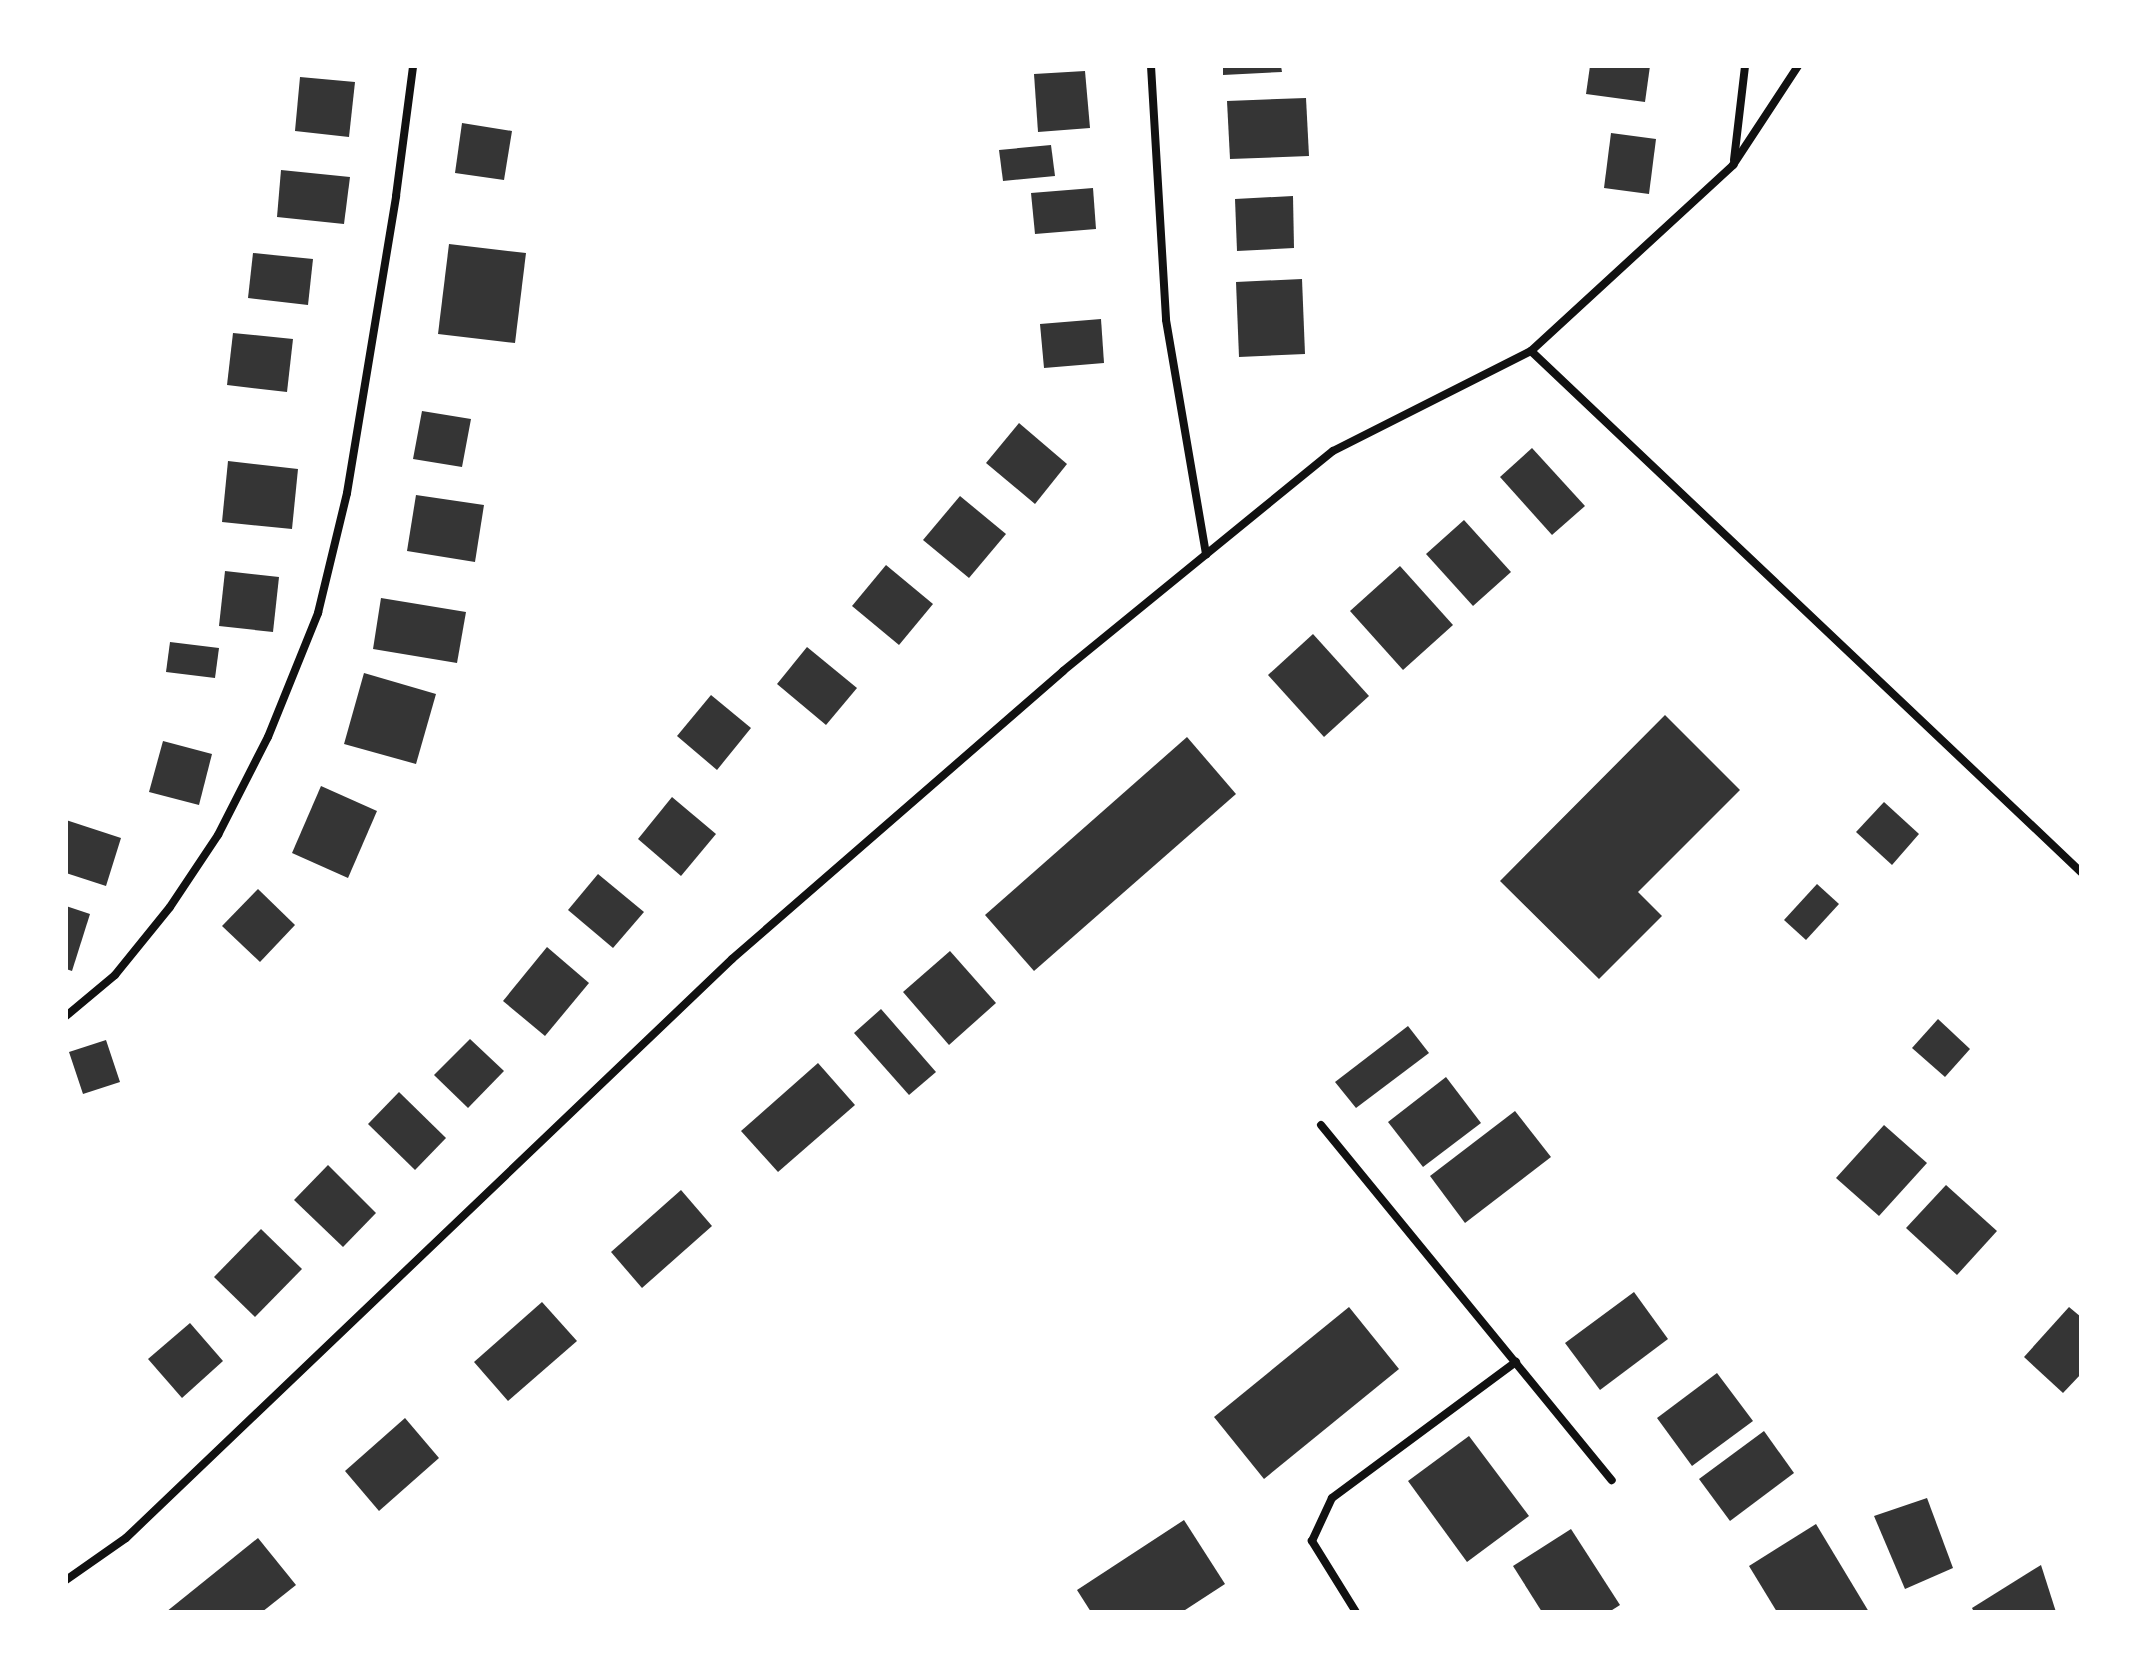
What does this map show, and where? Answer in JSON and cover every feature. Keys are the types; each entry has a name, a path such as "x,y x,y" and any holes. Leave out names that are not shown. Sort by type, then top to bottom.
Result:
{"street":[{"path":"66,1016 115,975 170,907 218,835 268,737 318,613 347,493 396,196 413,66"},
{"path":"1151,66 1166,320 1206,555"},
{"path":"1733,165 1745,66"},
{"path":"66,1580 126,1538 732,959 1063,671 1333,451 1531,351 1733,165 1798,66"},
{"path":"1531,351 2081,872"},
{"path":"1321,1125 1612,1480"},
{"path":"1356,1612 1312,1541 1332,1498 1516,1362"}],"building":[{"path":"1223,66 1281,66 1282,72 1223,75"},
{"path":"1590,66 1650,66 1645,102 1586,94"},
{"path":"1085,71 1090,128 1038,132 1034,74"},
{"path":"300,77 355,82 349,137 295,131"},
{"path":"1306,98 1309,156 1230,159 1227,101"},
{"path":"462,123 512,131 504,180 455,173"},
{"path":"1611,133 1656,139 1649,194 1604,188"},
{"path":"1051,145 1055,176 1003,181 999,150"},
{"path":"281,170 350,177 344,224 277,217"},
{"path":"1093,188 1096,229 1035,234 1031,193"},
{"path":"1293,196 1294,248 1237,251 1235,199"},
{"path":"449,244 526,253 515,343 438,334"},
{"path":"253,253 313,259 308,305 248,298"},
{"path":"1302,279 1305,354 1239,357 1236,282"},
{"path":"1101,319 1104,363 1044,368 1040,324"},
{"path":"233,333 293,339 287,392 227,385"},
{"path":"422,411 471,419 462,467 413,459"},
{"path":"1019,423 1067,464 1035,504 986,463"},
{"path":"1532,448 1585,506 1552,535 1500,477"},
{"path":"228,461 298,469 292,529 222,522"},
{"path":"416,495 484,505 475,562 407,551"},
{"path":"960,496 1006,534 969,578 923,540"},
{"path":"1464,520 1511,572 1473,606 1426,554"},
{"path":"886,565 933,604 899,645 852,606"},
{"path":"1400,566 1453,625 1403,670 1350,611"},
{"path":"225,571 279,577 273,632 219,626"},
{"path":"381,598 466,612 457,663 373,649"},
{"path":"1313,634 1369,696 1324,737 1268,675"},
{"path":"170,642 219,648 215,678 166,672"},
{"path":"807,647 857,688 826,725 777,684"},
{"path":"364,673 436,694 416,764 344,744"},
{"path":"711,695 751,728 717,770 677,736"},
{"path":"1665,715 1740,790 1638,892 1662,916 1599,979 1500,881"},
{"path":"1187,737 1236,794 1034,971 985,915"},
{"path":"163,741 212,754 199,805 149,792"},
{"path":"321,786 377,811 348,878 292,853"},
{"path":"672,797 716,834 681,876 638,839"},
{"path":"1884,802 1919,834 1892,865 1856,832"},
{"path":"66,820 121,838 106,886 66,873"},
{"path":"598,874 644,912 613,948 568,910"},
{"path":"1817,884 1839,904 1806,940 1784,920"},
{"path":"258,889 295,925 260,962 222,926"},
{"path":"66,906 90,914 72,971 66,969"},
{"path":"547,947 589,983 545,1036 503,1001"},
{"path":"950,951 996,1003 949,1045 903,992"},
{"path":"881,1009 936,1072 909,1095 854,1033"},
{"path":"1938,1019 1970,1049 1945,1077 1912,1048"},
{"path":"1408,1026 1429,1053 1356,1108 1335,1082"},
{"path":"470,1039 504,1071 468,1108 434,1075"},
{"path":"106,1040 120,1082 83,1094 69,1052"},
{"path":"818,1063 855,1105 778,1172 741,1131"},
{"path":"1446,1077 1481,1123 1423,1167 1388,1122"},
{"path":"399,1092 446,1138 415,1170 368,1124"},
{"path":"1515,1111 1551,1157 1465,1223 1430,1176"},
{"path":"1884,1125 1927,1163 1879,1216 1836,1178"},
{"path":"328,1165 376,1213 343,1247 294,1200"},
{"path":"1946,1185 1997,1231 1957,1275 1906,1228"},
{"path":"681,1190 712,1226 642,1288 611,1252"},
{"path":"261,1229 302,1269 255,1317 214,1277"},
{"path":"1634,1292 1668,1339 1600,1390 1565,1343"},
{"path":"542,1302 577,1341 508,1401 474,1362"},
{"path":"1349,1307 1399,1369 1264,1479 1214,1417"},
{"path":"2069,1307 2081,1317 2081,1374 2063,1393 2024,1357"},
{"path":"190,1323 223,1361 182,1398 148,1359"},
{"path":"1717,1373 1753,1421 1692,1466 1657,1418"},
{"path":"405,1418 439,1458 379,1511 345,1471"},
{"path":"1764,1431 1794,1473 1730,1521 1699,1479"},
{"path":"1469,1436 1529,1516 1467,1562 1408,1481"},
{"path":"1927,1498 1953,1568 1905,1589 1874,1516"},
{"path":"1184,1520 1225,1584 1182,1612 1091,1612 1077,1590"},
{"path":"1816,1524 1869,1612 1777,1612 1749,1566"},
{"path":"1571,1529 1620,1605 1609,1612 1542,1612 1513,1566"},
{"path":"258,1538 296,1585 262,1612 166,1612"},
{"path":"2041,1565 2056,1612 1974,1612 1972,1608"}]}
